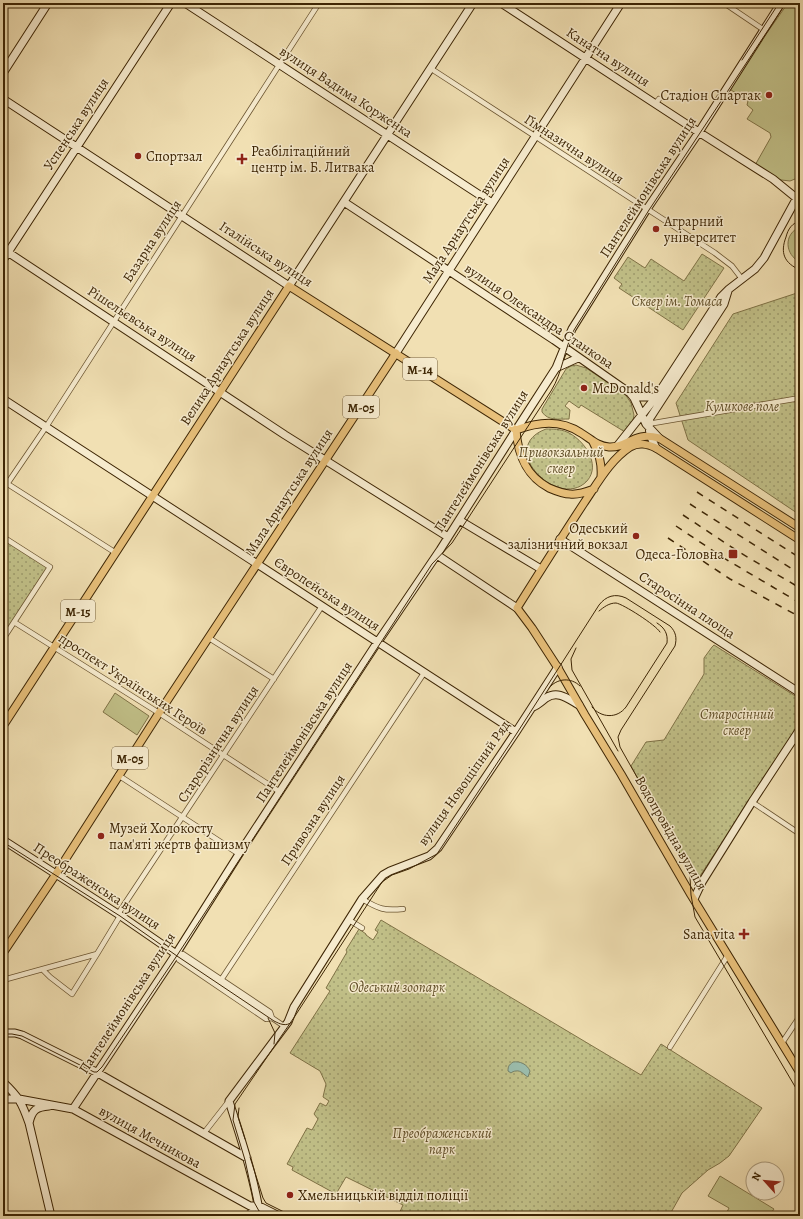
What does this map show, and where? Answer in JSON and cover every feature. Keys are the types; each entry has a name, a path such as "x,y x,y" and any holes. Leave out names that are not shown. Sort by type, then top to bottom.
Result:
{"main road":[{"path":"3,73 48,3"},
{"name":"Успенська вулиця","path":"3,260 5,251 77,147 171,3"},
{"name":"вулиця Вадима Корженка","path":"185,3 492,203"},
{"name":"Велика Арнаутська вулиця","path":"3,726 473,3"},
{"name":"Канатна вулиця","path":"501,3 586,58 657,101 699,132 799,197"},
{"name":"Мала Арнаутська вулиця","path":"3,954 56,874 118,775 396,353 622,3"},
{"name":"Пантелеймонівська вулиця","path":"73,1109 176,954 239,854 378,642 448,538 556,368 572,329 781,3"},
{"name":"Італійська вулиця","path":"3,99 290,286 516,430"},
{"path":"656,448 650,436 648,425 660,397 720,297 755,269 764,258 799,197"},
{"name":"вулиця Олександра Станкова","path":"344,202 565,348 630,393 648,425"},
{"name":"Рішельєвська вулиця","path":"5,251 448,538"},
{"path":"556,368 578,358"},
{"path":"630,393 639,397 660,397"},
{"path":"618,445 642,415 660,397"},
{"name":"Європейська вулиця","path":"3,399 516,732"},
{"path":"594,489 568,494 553,490 542,484 534,477 523,461 517,446 516,430 540,423 562,424 573,428 593,442 609,447 618,445 636,437 650,436 659,438"},
{"path":"648,425 659,438 800,528"},
{"path":"593,442 600,456 602,467 601,477"},
{"path":"437,554 517,608 601,477 623,452 631,447 642,444 656,448 800,540"},
{"path":"459,520 541,569"},
{"name":"Старосінна площа","path":"560,539 800,692"},
{"name":"Водопровідна вулиця","path":"517,608 558,667 694,899 800,1073"},
{"name":"вулиця Новощіпний Ряд","path":"229,1101 284,1026 294,1007 371,888 390,871 429,856 434,852 516,732 558,667"},
{"name":"вулиця Новощіпний Ряд","path":"531,708 548,697 555,695 563,696 579,705"},
{"path":"694,899 702,882 800,729"},
{"name":"Преображенська вулиця","path":"3,840 118,914 176,954"},
{"path":"3,1033 9,1032 22,1035 97,1073 247,1158"},
{"path":"3,1082 19,1099 29,1123 51,1216"},
{"name":"вулиця Мечникова","path":"3,1099 19,1099 73,1109 250,1206 258,1206 279,1216"},
{"path":"229,1101 247,1158 260,1216"},
{"path":"29,1123 31,1116 37,1108 57,1106"}],"street":[{"name":"Базарна вулиця","path":"3,490 5,482 46,427 319,3"},
{"path":"724,3 764,30"},
{"name":"Гімназична вулиця","path":"430,68 715,253 732,266 742,280"},
{"path":"648,425 800,398"},
{"path":"5,482 116,553"},
{"path":"3,536 50,567 3,639"},
{"name":"Старорізнична вулиця","path":"43,970 50,978 72,994 120,916 118,914 322,606"},
{"name":"проспект Українських Героїв","path":"14,622 55,646 280,792"},
{"path":"209,638 274,679"},
{"name":"Привозна вулиця","path":"221,980 424,673"},
{"path":"793,740 800,744"},
{"path":"118,775 239,854"},
{"path":"752,802 800,834"},
{"path":"364,900 374,906 388,911 403,909"},
{"path":"350,921 362,928"},
{"path":"3,980 97,954"},
{"name":"Преображенська вулиця","path":"176,954 182,954 270,1012 272,1018"},
{"name":"Преображенська вулиця","path":"176,954 284,1026"},
{"path":"670,1046 728,955"},
{"path":"782,1043 800,1016"},
{"path":"204,1133 229,1101"},
{"path":"245,1216 258,1206"}],"green space":[{"name":"Стадіон Спартак","path":"788,3 800,3 800,177 790,181 773,179 754,167 771,137 770,133 747,119 753,110 747,105 748,101 728,88"},
{"path":"800,227 800,262 791,255 788,244 791,234"},
{"name":"Сквер ім. Томаса","path":"702,254 724,268 683,330 619,288 622,284 614,278 628,257 645,268 651,259 684,281"},
{"name":"Куликове поле","path":"800,292 800,515 688,440 676,403 733,314"},
{"path":"576,365 586,368 625,394 631,403 634,415 633,420 625,432 581,405 579,408 569,401 565,406 570,410 569,419 551,418 544,415 542,409 566,369"},
{"name":"Привокзальний сквер","path":"546,429 567,432 573,435 584,446 589,453 592,467 591,474 587,481 575,488 562,488 548,483 537,473 529,462 527,449 532,438"},
{"path":"3,537 50,567 3,639"},
{"name":"Старосінний сквер","path":"714,645 800,699 800,724 698,879 690,873 631,766 646,742 664,740 704,674 704,658"},
{"path":"115,693 149,716 137,735 103,712"},
{"path":"381,920 641,1075 661,1044 762,1108 729,1156 708,1170 682,1193 669,1216 398,1216 403,1205 346,1177 336,1194 292,1170 293,1167 287,1164 307,1128 312,1130 318,1119 314,1114 320,1103 326,1106 329,1101 323,1097 326,1084 320,1071 290,1053 330,991 326,988 359,929 373,940 378,932 375,930"},
{"path":"720,1176 745,1191 745,1201 761,1201 774,1209 769,1216 733,1216 727,1212 729,1208 708,1196"}],"shaded area":[{"path":"513,1062 518,1062 527,1066 530,1071 528,1077 519,1071 511,1073 508,1071 509,1066"}],"tram line":[{"path":"742,60 779,3"},
{"path":"3,1034 22,1036 94,1072 97,1072 102,1067 178,954 432,564 452,543 551,391 555,384 574,330 649,210 786,3"},
{"path":"800,221 795,223 789,229 783,248 787,261 800,270"},
{"path":"269,1216 259,1211 254,1202 245,1160 233,1120 235,1104 295,1016 382,882 392,875 409,869 437,854 599,605 611,596 622,596 626,598 670,626 675,633 675,646 621,730 618,737 620,747 686,864 690,877 691,895 695,917 800,1095"},
{"path":"599,611 611,604 620,604 646,620 660,632"},
{"path":"592,707 596,711 609,716 618,714 626,707 667,643 665,632 657,623"},
{"path":"576,648 571,659 572,670 618,751"},
{"path":"549,688 556,682 564,680 572,681 580,686"},
{"path":"3,842 120,916 274,1021 285,1025 292,1022"},
{"path":"268,1018 275,1033 274,1044"},
{"path":"239,1108 238,1117 245,1139"},
{"path":"250,1157 266,1203 292,1216"}],"railway":[{"path":"697,492 800,558"},
{"path":"690,504 800,574"},
{"path":"683,515 739,552 800,588"},
{"path":"676,526 727,560 800,603"},
{"path":"668,538 730,579 800,617"}],"place":[{"name":"Стадіон Спартак","path":"769,95"},
{"name":"Спортзал","path":"138,156"},
{"name":"Реабілітаційний центр ім. Б. Литвака","path":"242,159"},
{"name":"Аграрний університет","path":"656,229"},
{"name":"McDonald's","path":"584,388"},
{"name":"Одеський залізничний вокзал","path":"636,536"},
{"name":"Одеса-Головна","path":"733,554"},
{"name":"Музей Холокосту пам'яті жертв фашизму","path":"101,836"},
{"name":"Sana vita","path":"744,934"},
{"name":"Хмельницькій відділ поліції","path":"290,1195"}],"park label":[{"name":"Одеський зоопарк","path":"397,987"},
{"name":"Преображенський парк","path":"442,1142"}]}
